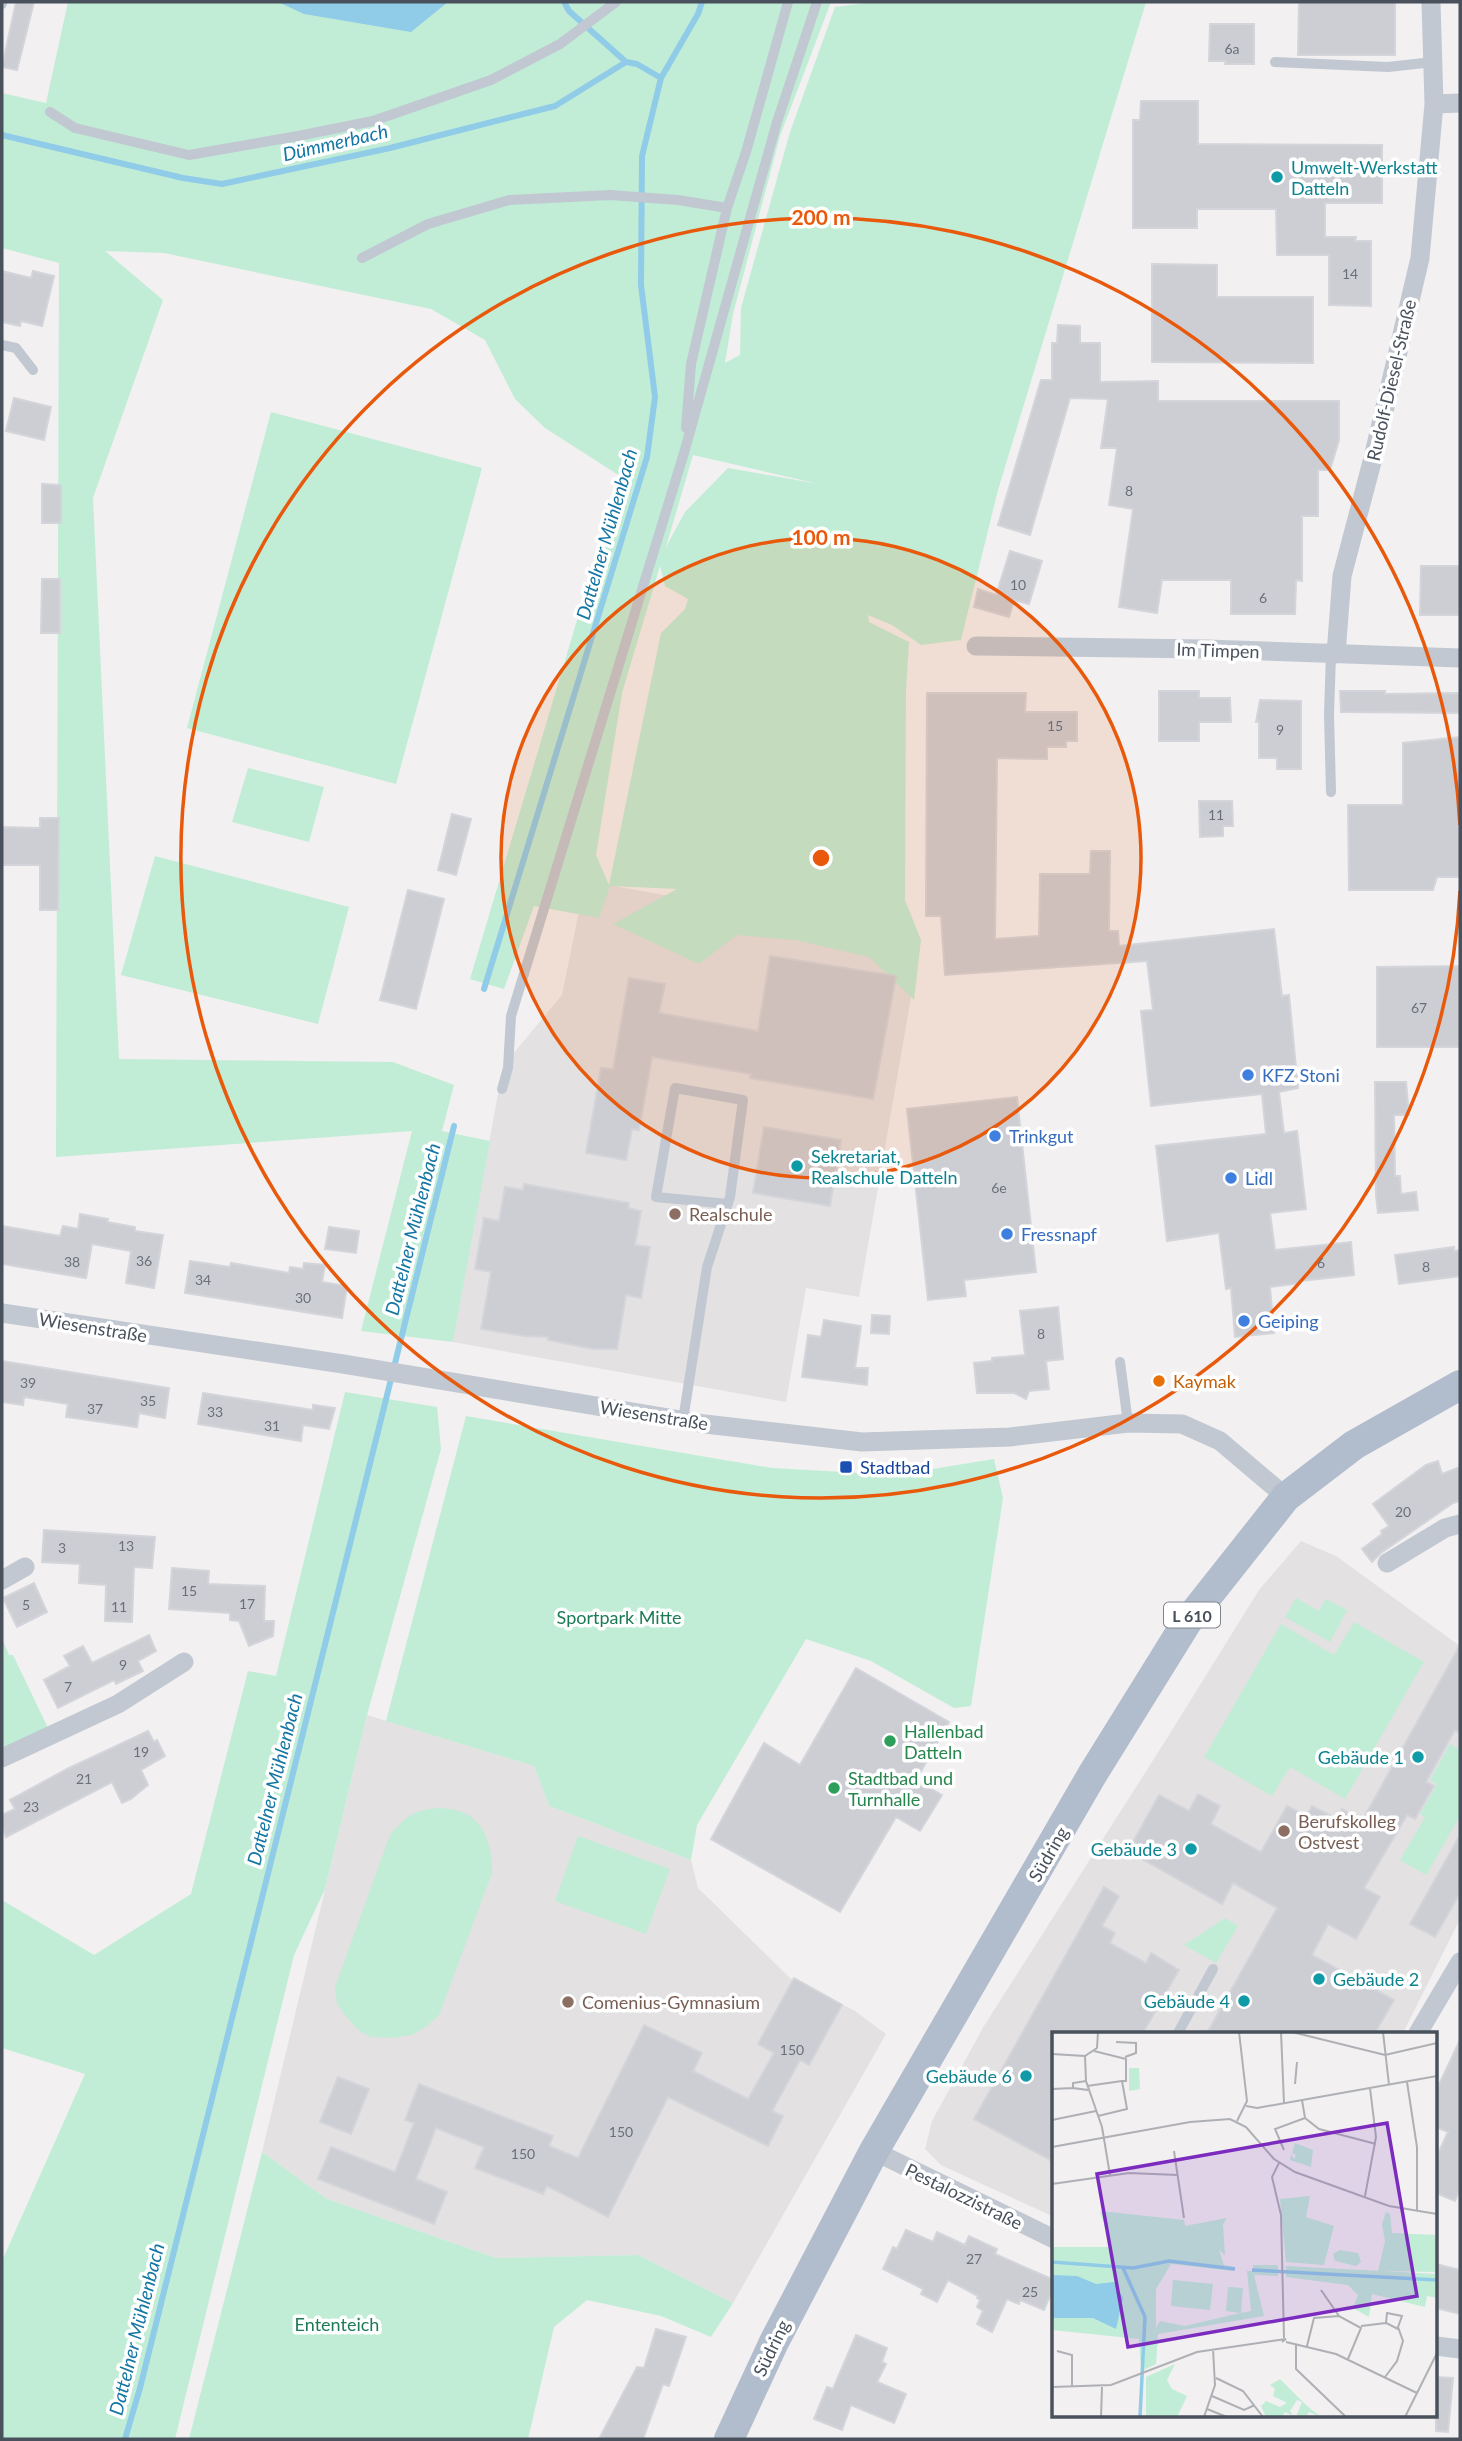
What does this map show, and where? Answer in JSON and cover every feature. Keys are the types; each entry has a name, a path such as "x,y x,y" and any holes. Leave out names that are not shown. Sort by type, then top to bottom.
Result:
{"main road":[{"name":"Südring","path":"729,2439 738,2426 774,2342 874,2151 1093,1775 1187,1622 1286,1497 1354,1445 1460,1385"}],"street":[{"name":"Rudolf-Diesel-Straße","path":"1333,654 1342,576 1373,458 1419,258 1434,104 1431,2"},
{"path":"1434,104 1460,103"},
{"name":"Im Timpen","path":"976,646 1206,649 1460,658"},
{"name":"Wiesenstraße","path":"2,1313 343,1364 683,1420 862,1441 1010,1437 1128,1423 1182,1424 1220,1441 1286,1497"},
{"path":"1387,1563 1445,1528 1460,1524"},
{"path":"2,1580 25,1567"},
{"path":"2,1758 118,1704 184,1662"},
{"path":"1419,2032 1460,1962"},
{"name":"Pestalozzistraße","path":"874,2151 1052,2238"},
{"path":"1438,2346 1460,2349"}],"lane":[{"path":"50,112 75,128 189,155 298,136 373,121 491,80 560,44 616,2"},
{"path":"684,453 691,364 727,208 746,152 788,2"},
{"path":"502,1089 508,1068 511,1016 684,453 777,122 817,2"},
{"path":"1275,62 1388,66 1433,62"},
{"path":"362,258 428,224 509,200 610,195 678,200 727,208"},
{"path":"2,345 16,348 33,370"},
{"path":"1331,792 1329,714 1333,654"},
{"path":"683,1420 707,1267 728,1204 743,1101 674,1088 656,1197 728,1204"},
{"path":"1120,1362 1128,1423"},
{"path":"1179,2032 1213,1969"}],"shaded area":[{"name":"Realschule","path":"585,881 921,940 859,1297 806,1288 786,1402 453,1342 503,1066 562,995"},
{"name":"Berufskolleg Ostvest","path":"1301,1541 1336,1556 1460,1646 1460,1919 1404,2032 1052,2032 1052,2216 941,2165 925,2149 932,2121 984,2026 1259,1590"},
{"name":"Comenius-Gymnasium","path":"367,1715 534,1766 549,1806 691,1860 698,1888 790,1978 855,2011 886,2034 733,2303 638,2255 496,2258 327,2199 262,2152"}],"green space":[{"path":"68,2 831,2 780,136 733,314 725,363 740,355 741,308 790,132 835,7 873,2 1146,2 998,490 961,640 921,645 892,625 868,615 869,622 909,642 906,690 905,900 921,940 914,1000 869,957 795,940 737,935 699,964 613,924 677,889 610,886 599,918 534,906 504,989 470,979 620,476 545,428 515,399 485,340 431,309 164,253 105,251 163,300 93,498 119,1059 393,1062 454,1085 442,1131 490,1141 453,1342 361,1331 412,1131 56,1157 59,263 2,248 2,93 46,103","holes":["693,455 819,484 728,468 685,512 666,547","660,566 665,586 688,599 685,609 661,633 609,885 596,855 622,693"]},
{"path":"271,412 482,468 396,784 187,728"},
{"path":"248,768 324,787 309,842 232,822"},
{"path":"155,856 349,907 318,1024 121,975"},
{"path":"345,1392 437,1407 441,1449 367,1715 325,1889 294,1955 175,2439 2,2439 2,2261 85,2074 2,2048 2,1900 94,1955 191,1894 248,1671 276,1676"},
{"name":"Sportpark Mitte","path":"466,1416 772,1468 896,1475 994,1459 1003,1498 971,1706 954,1708 871,1661 806,1639 697,1825 691,1860 549,1806 534,1766 386,1721"},
{"path":"1296,1598 1319,1611 1326,1599 1347,1610 1330,1642 1285,1617"},
{"path":"1354,1622 1424,1662 1345,1799 1290,1767 1272,1796 1204,1757 1281,1624 1334,1655"},
{"path":"2,1638 49,1730 2,1752"},
{"path":"1450,1744 1460,1750 1460,1816 1426,1875 1400,1860 1425,1817 1420,1814 1437,1784 1430,1780"},
{"path":"441,1808 460,1811 477,1822 489,1846 492,1873 439,2015 412,2035 371,2037 358,2030 337,2004 335,1987 390,1835 412,1815"},
{"path":"578,1836 670,1869 646,1934 555,1901"},
{"path":"1225,1918 1238,1926 1216,1963 1184,1945"},
{"name":"Ententeich","path":"262,2152 327,2199 496,2258 638,2255 733,2303 711,2337 661,2316 587,2300 554,2327 528,2439 189,2439"}],"water":[{"path":"278,2 448,2 411,32 304,14"}],"building":[{"path":"16,2 34,2 17,70 2,67"},
{"path":"1299,2 1395,2 1395,55 1298,55"},
{"path":"1210,24 1254,24 1254,64 1209,61"},
{"path":"1141,101 1198,101 1198,144 1382,145 1382,203 1325,203 1325,237 1356,237 1355,241 1371,241 1371,306 1329,305 1329,255 1277,255 1276,209 1197,209 1197,228 1133,228 1133,120 1140,120"},
{"path":"1152,264 1217,265 1217,297 1313,297 1313,363 1152,362"},
{"path":"2,271 31,278 33,271 54,276 42,326 21,321 20,326 2,322"},
{"path":"1058,325 1080,326 1080,343 1100,343 1100,382 1158,381 1158,401 1339,401 1339,440 1330,470 1318,470 1318,516 1302,516 1302,581 1296,580 1295,614 1231,614 1231,580 1162,580 1157,613 1119,607 1133,509 1109,505 1117,448 1101,448 1108,399 1070,398 1030,535 998,525 1041,380 1052,380 1052,343 1057,343"},
{"path":"14,398 51,407 44,440 6,431"},
{"path":"42,484 61,485 61,523 42,523"},
{"path":"1010,551 1042,561 1029,604 1014,600 1009,617 974,607 978,589 996,595"},
{"path":"1421,566 1460,566 1460,615 1420,615"},
{"path":"42,579 60,579 60,633 41,633"},
{"path":"1159,691 1199,691 1199,698 1230,698 1231,722 1199,722 1199,741 1159,741"},
{"path":"1340,691 1385,691 1385,694 1460,693 1460,713 1341,712"},
{"path":"927,693 1026,693 1025,712 1077,712 1077,741 1066,741 1066,747 1047,747 1047,759 997,758 995,939 1039,936 1040,874 1090,874 1091,851 1110,851 1109,931 1118,931 1119,946 1274,929 1282,996 1289,995 1298,1088 1279,1092 1284,1133 1297,1131 1306,1209 1270,1213 1275,1250 1351,1242 1354,1275 1270,1287 1274,1333 1235,1337 1231,1288 1226,1289 1219,1233 1167,1241 1156,1146 1266,1134 1262,1094 1151,1106 1141,1011 1153,1010 1147,961 945,975 941,916 926,916"},
{"path":"1260,700 1301,701 1301,769 1277,769 1277,758 1259,758 1259,722 1256,722"},
{"path":"1460,737 1460,877 1437,877 1433,890 1349,890 1348,805 1403,805 1403,743"},
{"path":"1199,801 1232,801 1233,826 1223,826 1223,836 1200,837"},
{"path":"452,814 471,819 456,875 438,870"},
{"path":"40,818 59,818 58,910 40,910 40,865 2,865 2,827 40,828"},
{"path":"408,890 444,899 416,1009 380,1000"},
{"path":"770,956 896,976 873,1099 750,1078 751,1074 652,1057 639,1130 632,1129 626,1160 586,1153 601,1068 613,1069 629,978 665,984 659,1013 758,1031"},
{"path":"1460,966 1460,1047 1377,1047 1377,967"},
{"path":"1375,1082 1406,1082 1409,1115 1394,1115 1395,1176 1400,1176 1401,1194 1416,1192 1418,1210 1378,1213"},
{"path":"1017,1097 1036,1272 964,1280 966,1296 928,1300 907,1109"},
{"name":"Sekretariat, Realschule Datteln","path":"764,1127 841,1140 830,1206 753,1193"},
{"path":"524,1184 629,1203 628,1208 641,1211 635,1245 650,1247 641,1298 626,1295 617,1349 593,1349 548,1340 548,1337 481,1329 491,1272 475,1269 484,1218 499,1221 505,1187 523,1190"},
{"path":"80,1214 135,1227 135,1231 163,1235 154,1288 126,1283 131,1251 92,1244 86,1278 2,1264 2,1226 60,1236 63,1226 78,1229"},
{"path":"329,1227 359,1231 356,1253 325,1249"},
{"path":"1454,1247 1454,1251 1460,1250 1460,1276 1399,1284 1395,1255"},
{"path":"190,1261 230,1267 231,1263 289,1273 290,1267 303,1269 304,1263 325,1265 322,1282 347,1286 342,1318 185,1293"},
{"path":"1058,1307 1063,1359 1046,1361 1049,1389 1029,1391 1026,1399 1014,1393 977,1393 974,1363 992,1361 992,1358 1025,1355 1020,1311"},
{"path":"872,1315 890,1316 889,1334 871,1333"},
{"path":"824,1320 861,1326 855,1368 868,1368 867,1385 802,1377 808,1335 821,1337"},
{"path":"2,1361 169,1388 165,1418 139,1413 137,1427 66,1417 68,1404 24,1397 23,1405 2,1402"},
{"path":"203,1393 313,1410 313,1405 335,1408 329,1429 303,1425 301,1441 198,1424"},
{"path":"1438,1461 1442,1474 1460,1467 1460,1501 1453,1503 1372,1562 1362,1549 1389,1526 1373,1504 1426,1465"},
{"path":"44,1530 155,1537 152,1568 134,1567 132,1622 105,1621 106,1585 79,1583 80,1564 42,1562"},
{"path":"172,1568 209,1571 208,1584 265,1586 264,1621 274,1621 273,1636 249,1646 239,1621 230,1620 230,1613 169,1609"},
{"path":"34,1583 47,1612 17,1627 3,1598"},
{"path":"149,1635 156,1651 138,1661 143,1671 116,1684 114,1680 58,1708 44,1680 70,1666 64,1656 83,1646 92,1663"},
{"path":"1460,1645 1460,1733 1455,1730 1426,1782 1434,1786 1415,1819 1407,1815 1364,1888 1380,1897 1356,1939 1328,1924 1312,1955 1394,2000 1376,2032 1208,2032 1277,1908 1233,1883 1222,1904 1128,1851 1159,1795 1189,1811 1198,1794 1220,1806 1211,1824 1261,1852 1287,1806 1307,1816 1312,1806 1337,1819 1342,1809 1362,1821"},
{"name":"Stadtbad und Turnhalle","path":"856,1668 949,1722 916,1780 942,1795 920,1831 896,1817 840,1912 711,1839 764,1743 800,1765"},
{"path":"148,1731 154,1742 157,1740 165,1756 141,1770 148,1785 131,1799 122,1803 112,1782 6,1837 2,1827 2,1815 15,1809 10,1800 67,1769"},
{"path":"1460,1835 1460,1893 1435,1937 1410,1924"},
{"name":"Gebäude 6","path":"1104,1887 1119,1896 1102,1926 1115,1933 1110,1943 1146,1963 1151,1953 1179,1970 1144,2032 1052,2032 1052,2161 974,2119"},
{"path":"794,1978 842,2005 809,2065 800,2060 772,2111 783,2116 768,2146 668,2097 608,2217 547,2186 543,2194 475,2168 484,2147 436,2128 416,2179 447,2192 434,2224 318,2179 331,2147 395,2172 414,2123 405,2120 419,2084 553,2136 549,2146 578,2158 644,2025 702,2053 693,2071 748,2099 774,2053 758,2044"},
{"path":"1460,2040 1460,2188 1455,2201 1438,2194 1438,2154 1448,2132 1438,2128 1438,2087"},
{"path":"338,2077 369,2089 351,2134 320,2122"},
{"path":"906,2230 933,2242 937,2232 965,2245 969,2236 997,2249 995,2254 1052,2279 1052,2292 1044,2310 1020,2300 1019,2304 1007,2299 992,2332 977,2324 983,2311 977,2307 980,2300 978,2296 948,2280 937,2302 921,2294 923,2289 883,2269 893,2247 897,2249"},
{"path":"1438,2264 1460,2270 1460,2314 1438,2308"},
{"path":"656,2329 686,2337 669,2386 663,2384 643,2439 599,2439 637,2367 644,2368"},
{"path":"856,2335 887,2348 882,2362 886,2364 877,2382 906,2394 894,2423 851,2405 842,2430 814,2419 827,2387 833,2389"},
{"path":"1438,2377 1453,2378 1448,2432 1436,2431"}],"waterway":[{"path":"564,2 569,11 626,62"},
{"name":"Dattelner Mühlenbach","path":"484,989 647,457 655,397 641,285 642,156 661,78 698,14 702,2"},
{"name":"Dümmerbach","path":"2,135 183,178 222,184 390,148 555,106 626,62 637,64 661,78"},
{"name":"Dattelner Mühlenbach","path":"125,2439 140,2388 454,1126"}],"place":[{"name":"Umwelt-Werkstatt Datteln","path":"1277,177"},
{"name":"KFZ Stoni","path":"1248,1075"},
{"name":"Trinkgut","path":"995,1136"},
{"name":"Sekretariat, Realschule Datteln","path":"797,1166"},
{"name":"Lidl","path":"1231,1178"},
{"name":"Realschule","path":"675,1214"},
{"name":"Fressnapf","path":"1007,1234"},
{"name":"Geiping","path":"1244,1321"},
{"name":"Kaymak","path":"1159,1381"},
{"name":"Stadtbad","path":"846,1467"},
{"name":"Hallenbad Datteln","path":"890,1741"},
{"name":"Gebäude 1","path":"1418,1757"},
{"name":"Stadtbad und Turnhalle","path":"834,1788"},
{"name":"Berufskolleg Ostvest","path":"1284,1831"},
{"name":"Gebäude 3","path":"1191,1849"},
{"name":"Gebäude 2","path":"1319,1979"},
{"name":"Gebäude 4","path":"1244,2001"},
{"name":"Comenius-Gymnasium","path":"568,2002"},
{"name":"Gebäude 6","path":"1026,2076"}]}
